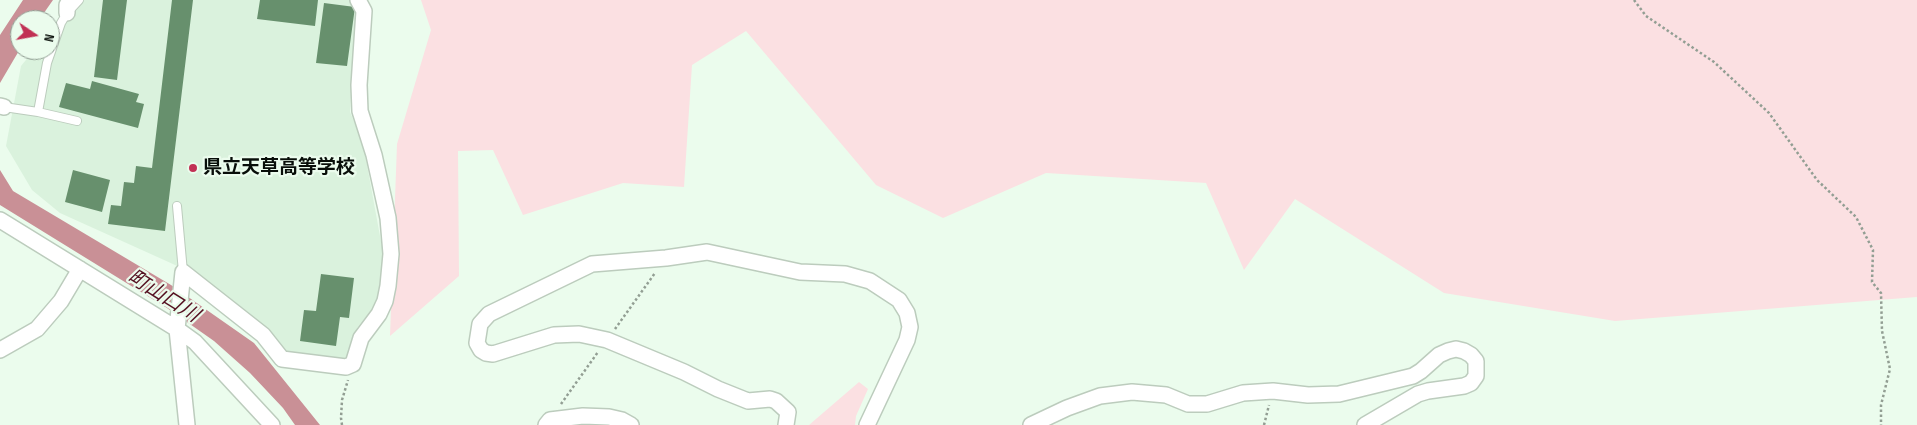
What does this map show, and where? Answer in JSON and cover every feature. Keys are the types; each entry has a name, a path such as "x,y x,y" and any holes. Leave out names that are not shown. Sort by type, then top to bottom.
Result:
{"street":[{"path":"187,425 177,325 183,275 263,334 282,359 346,367 353,364 361,338 379,314 385,301 390,254 386,210 374,155 360,111 359,85 364,11 358,0"},
{"path":"0,220 177,325 272,425"},
{"path":"786,425 788,412 776,401 770,399 748,401 579,334 554,335 493,354 481,350 477,343 480,324 489,314 592,264 666,258 707,252 800,272 845,274 870,282 899,300 907,313 910,327 907,340 867,425"},
{"path":"0,350 37,329 61,301 80,269"},
{"path":"1031,425 1067,408 1100,396 1132,392 1166,395 1188,404 1207,404 1244,393 1272,391 1308,396 1339,394 1362,390 1413,376 1422,371 1439,355 1456,349 1471,355 1476,361 1476,376 1471,383 1464,386 1418,394 1365,425"},
{"path":"548,422 582,416 610,417 631,425"}],"lane":[{"path":"38,112 47,63 61,23 68,7 79,0"},
{"path":"2,106 76,121"},
{"path":"176,206 183,275"}],"path":[{"path":"1634,0 1646,16 1714,62 1769,113 1817,180 1856,217 1873,250 1872,282 1881,293 1882,331 1890,369 1881,405 1881,425"},
{"path":"548,422 655,273"},
{"path":"342,425 340,418 342,400 353,364"},
{"path":"1264,425 1272,391"}],"shaded area":[{"name":"県立天草高等学校","path":"76,0 353,0 359,15 350,112 363,143 384,258 382,290 376,304 357,328 348,360 283,355 195,274 60,213 32,190 6,146 21,66 26,60 60,60 60,19"},
{"path":"421,0 1917,0 1917,297 1615,321 1444,293 1295,199 1244,270 1206,183 1046,173 943,218 876,185 746,31 692,65 684,187 623,183 523,215 493,150 458,151 459,276 390,336 397,144 431,30"},
{"path":"859,382 868,389 856,416 855,425 809,425"}],"water":[{"path":"23,0 53,0 46,10 16,10"},
{"path":"10,20 10,60 14,60 0,83 0,35"},
{"name":"町山口川","path":"0,170 13,191 171,285 254,343 320,425 295,425 283,408 250,373 214,341 167,308 0,205"}],"building":[{"path":"103,0 127,0 117,80 94,77"},
{"path":"172,0 193,0 165,231 108,224 111,205 121,206 124,182 134,183 136,166 152,168"},
{"path":"260,0 318,0 315,26 257,19"},
{"path":"324,3 355,7 347,66 316,63"},
{"path":"92,81 139,94 136,102 144,104 138,128 59,107 66,83 90,89"},
{"path":"73,170 110,180 102,212 65,202"},
{"path":"321,274 354,278 349,318 340,317 336,346 300,341 304,310 316,311"}],"place":[{"name":"県立天草高等学校","path":"193,168"}]}
